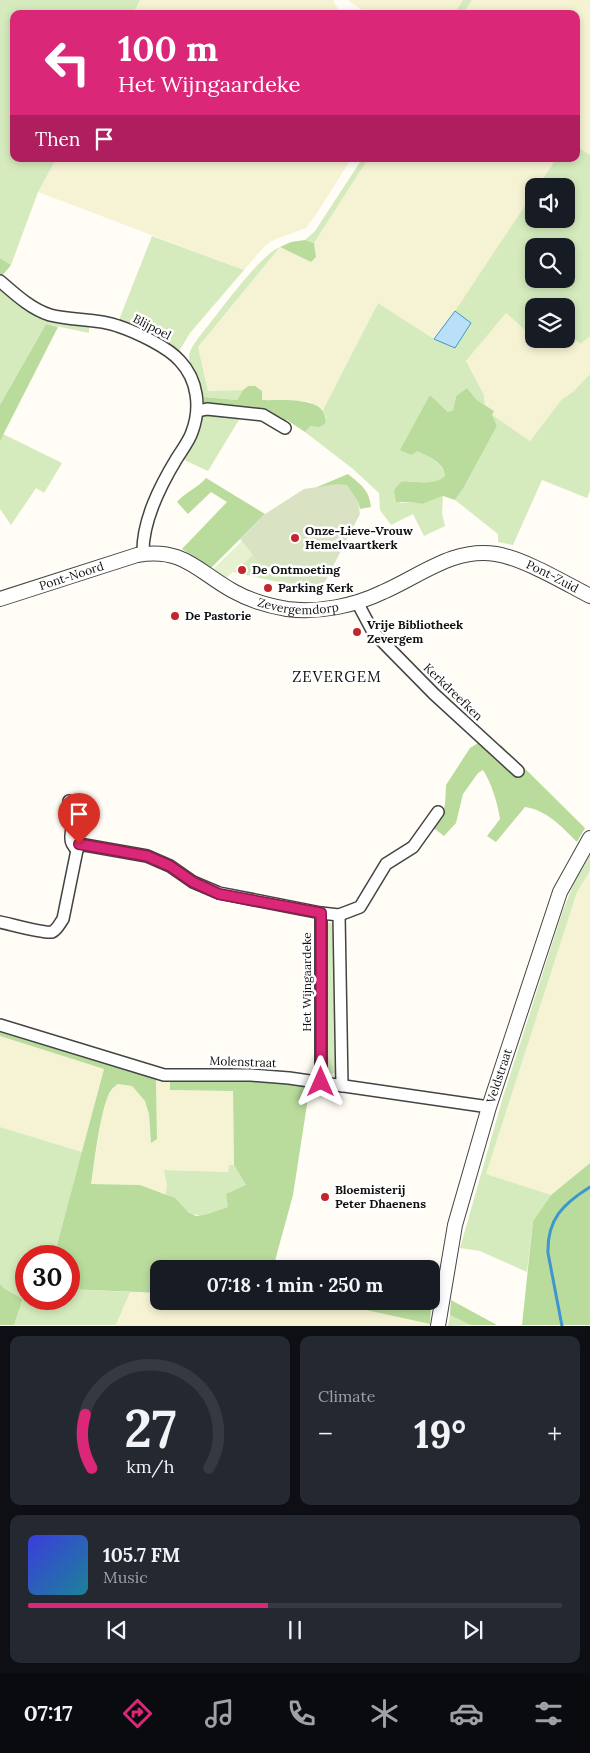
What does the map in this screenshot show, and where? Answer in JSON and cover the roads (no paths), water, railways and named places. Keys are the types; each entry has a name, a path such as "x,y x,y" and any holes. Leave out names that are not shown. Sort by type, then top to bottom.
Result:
{"street":[{"name":"Blijpoel","path":"0,281 38,310 63,317 117,326 165,348 189,372 198,411 192,433 171,469 148,517 143,536 143,554"},
{"path":"198,411 207,409 263,415 285,428"},
{"name":"Zevergemdorp","path":"143,554 168,554 186,560 233,592 270,605 288,609 311,610 333,608 382,593 445,560 479,553 513,558"},
{"name":"Pont-Noord","path":"0,599 143,554"},
{"name":"Pont-Zuid","path":"513,558 590,596"},
{"name":"Kerkdreefken","path":"357,602 373,632 434,694 518,771"},
{"path":"69,801 74,811 71,841 76,850"},
{"path":"0,922 44,932 52,932 59,926 63,919 76,850 79,844 147,856 170,866 193,882 219,894 339,915 360,907 386,864 413,847 438,812"},
{"name":"Veldstraat","path":"438,1326 455,1225 489,1107 560,892 590,838"},
{"name":"Het Wijngaardeke","path":"321,913 321,1082"},
{"path":"339,915 342,1086"},
{"name":"Molenstraat","path":"0,1025 164,1074 251,1075 321,1082 489,1107"}],"water":[{"path":"455,311 471,323 455,348 434,339"}],"waterway":[{"path":"562,1326 548,1253 550,1231 558,1214 565,1206 590,1187"}],"place":[{"name":"Onze-Lieve-Vrouw Hemelvaartkerk","path":"295,538"},
{"name":"De Ontmoeting","path":"242,570"},
{"name":"Parking Kerk","path":"268,588"},
{"name":"De Pastorie","path":"175,616"},
{"name":"Vrije Bibliotheek Zevergem","path":"357,632"},
{"name":"Bloemisterij Peter Dhaenens","path":"325,1197"}],"district":[{"name":"ZEVERGEM","path":"337,677"}]}
